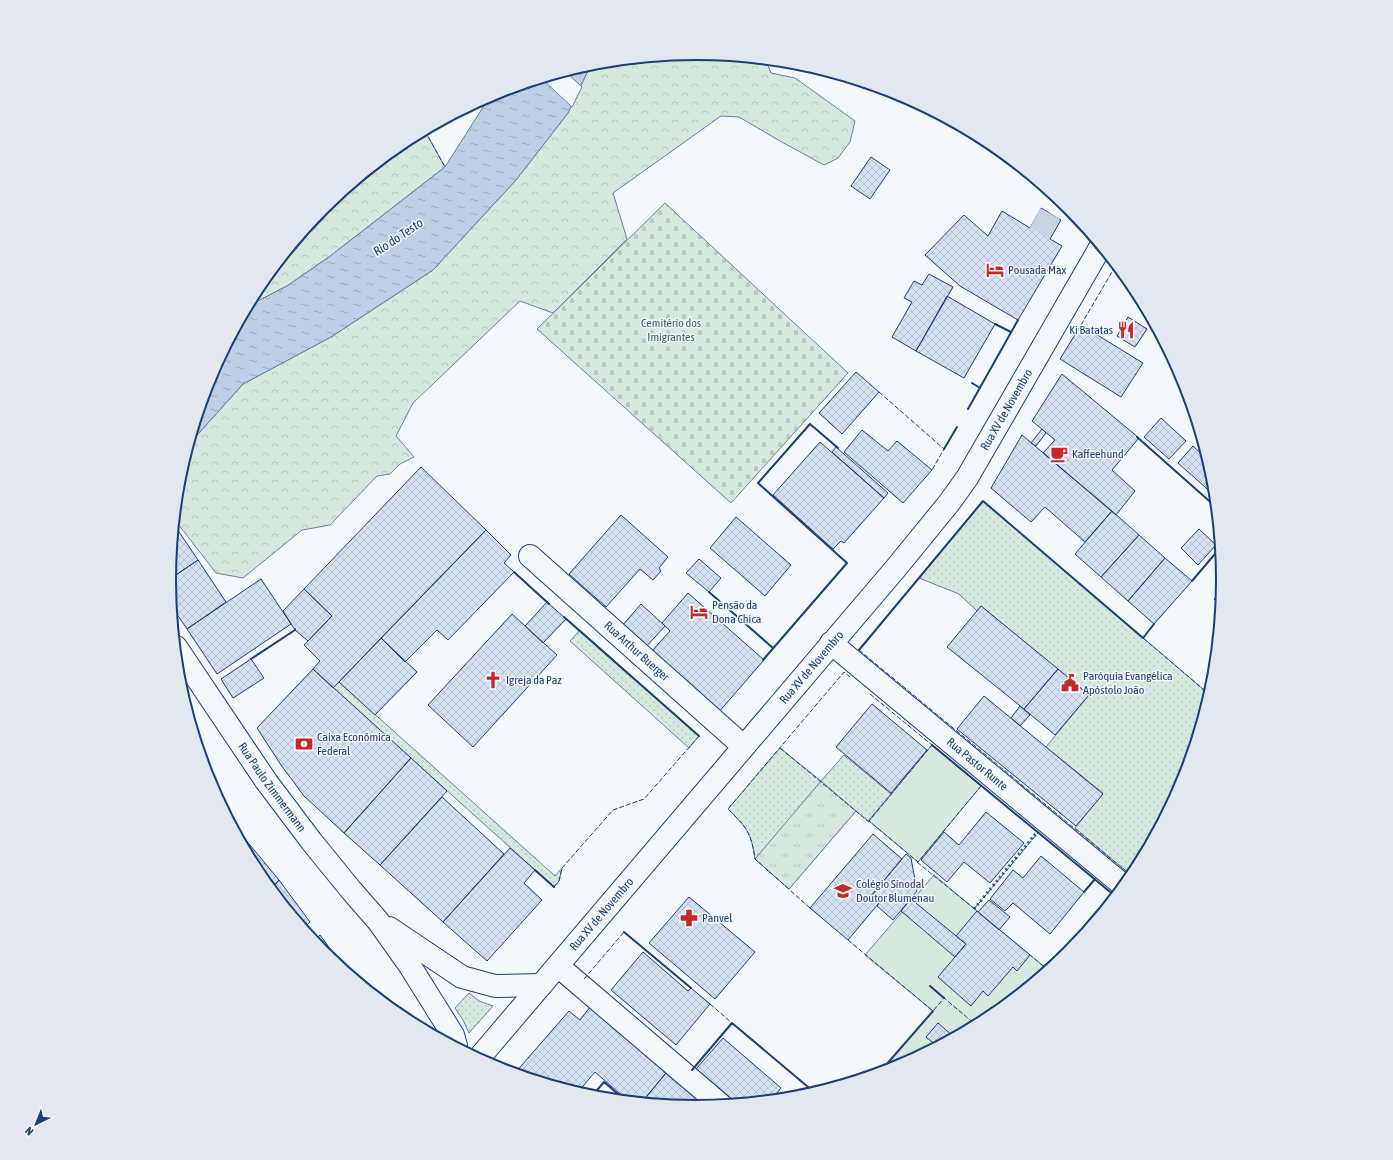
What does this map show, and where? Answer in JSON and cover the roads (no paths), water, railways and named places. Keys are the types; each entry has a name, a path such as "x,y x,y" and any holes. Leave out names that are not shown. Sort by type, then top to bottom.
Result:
{"main road":[{"name":"Rua XV de Novembro","path":"483,1053 950,503 967,478 1098,250"},
{"name":"Rua Arthur Buerger","path":"530,556 743,746"},
{"name":"Rua Pastor Runte","path":"831,643 1120,882"},
{"name":"Rua Paulo Zimmermann","path":"182,656 266,780 312,842 378,921 410,966 441,1015 454,1039"},
{"name":"Rua Paulo Zimmermann","path":"378,921 462,977 495,986 541,986"},
{"path":"558,966 716,1099"}],"water":[{"name":"Rio do Testo","path":"587,72 568,113 516,180 433,270 331,337 243,384 197,435 216,381 230,350 258,301 287,286 329,257 445,167 483,107 529,88"}],"tunnel":[{"path":"1035,218 1056,229"}],"place":[{"name":"Pousada Max","path":"995,270"},
{"name":"Ki Batatas","path":"1126,330"},
{"name":"Kaffeehund","path":"1059,454"},
{"name":"Pensão da Dona Chica","path":"699,612"},
{"name":"Igreja da Paz","path":"493,680"},
{"name":"Paróquia Evangélica Apóstolo João","path":"1070,683"},
{"name":"Caixa Econômica Federal","path":"304,744"},
{"name":"Colégio Sinodal Doutor Blumenau","path":"843,891"},
{"name":"Panvel","path":"689,918"}],"park label":[{"name":"Cemitério dos Imigrantes","path":"671,330"}]}
